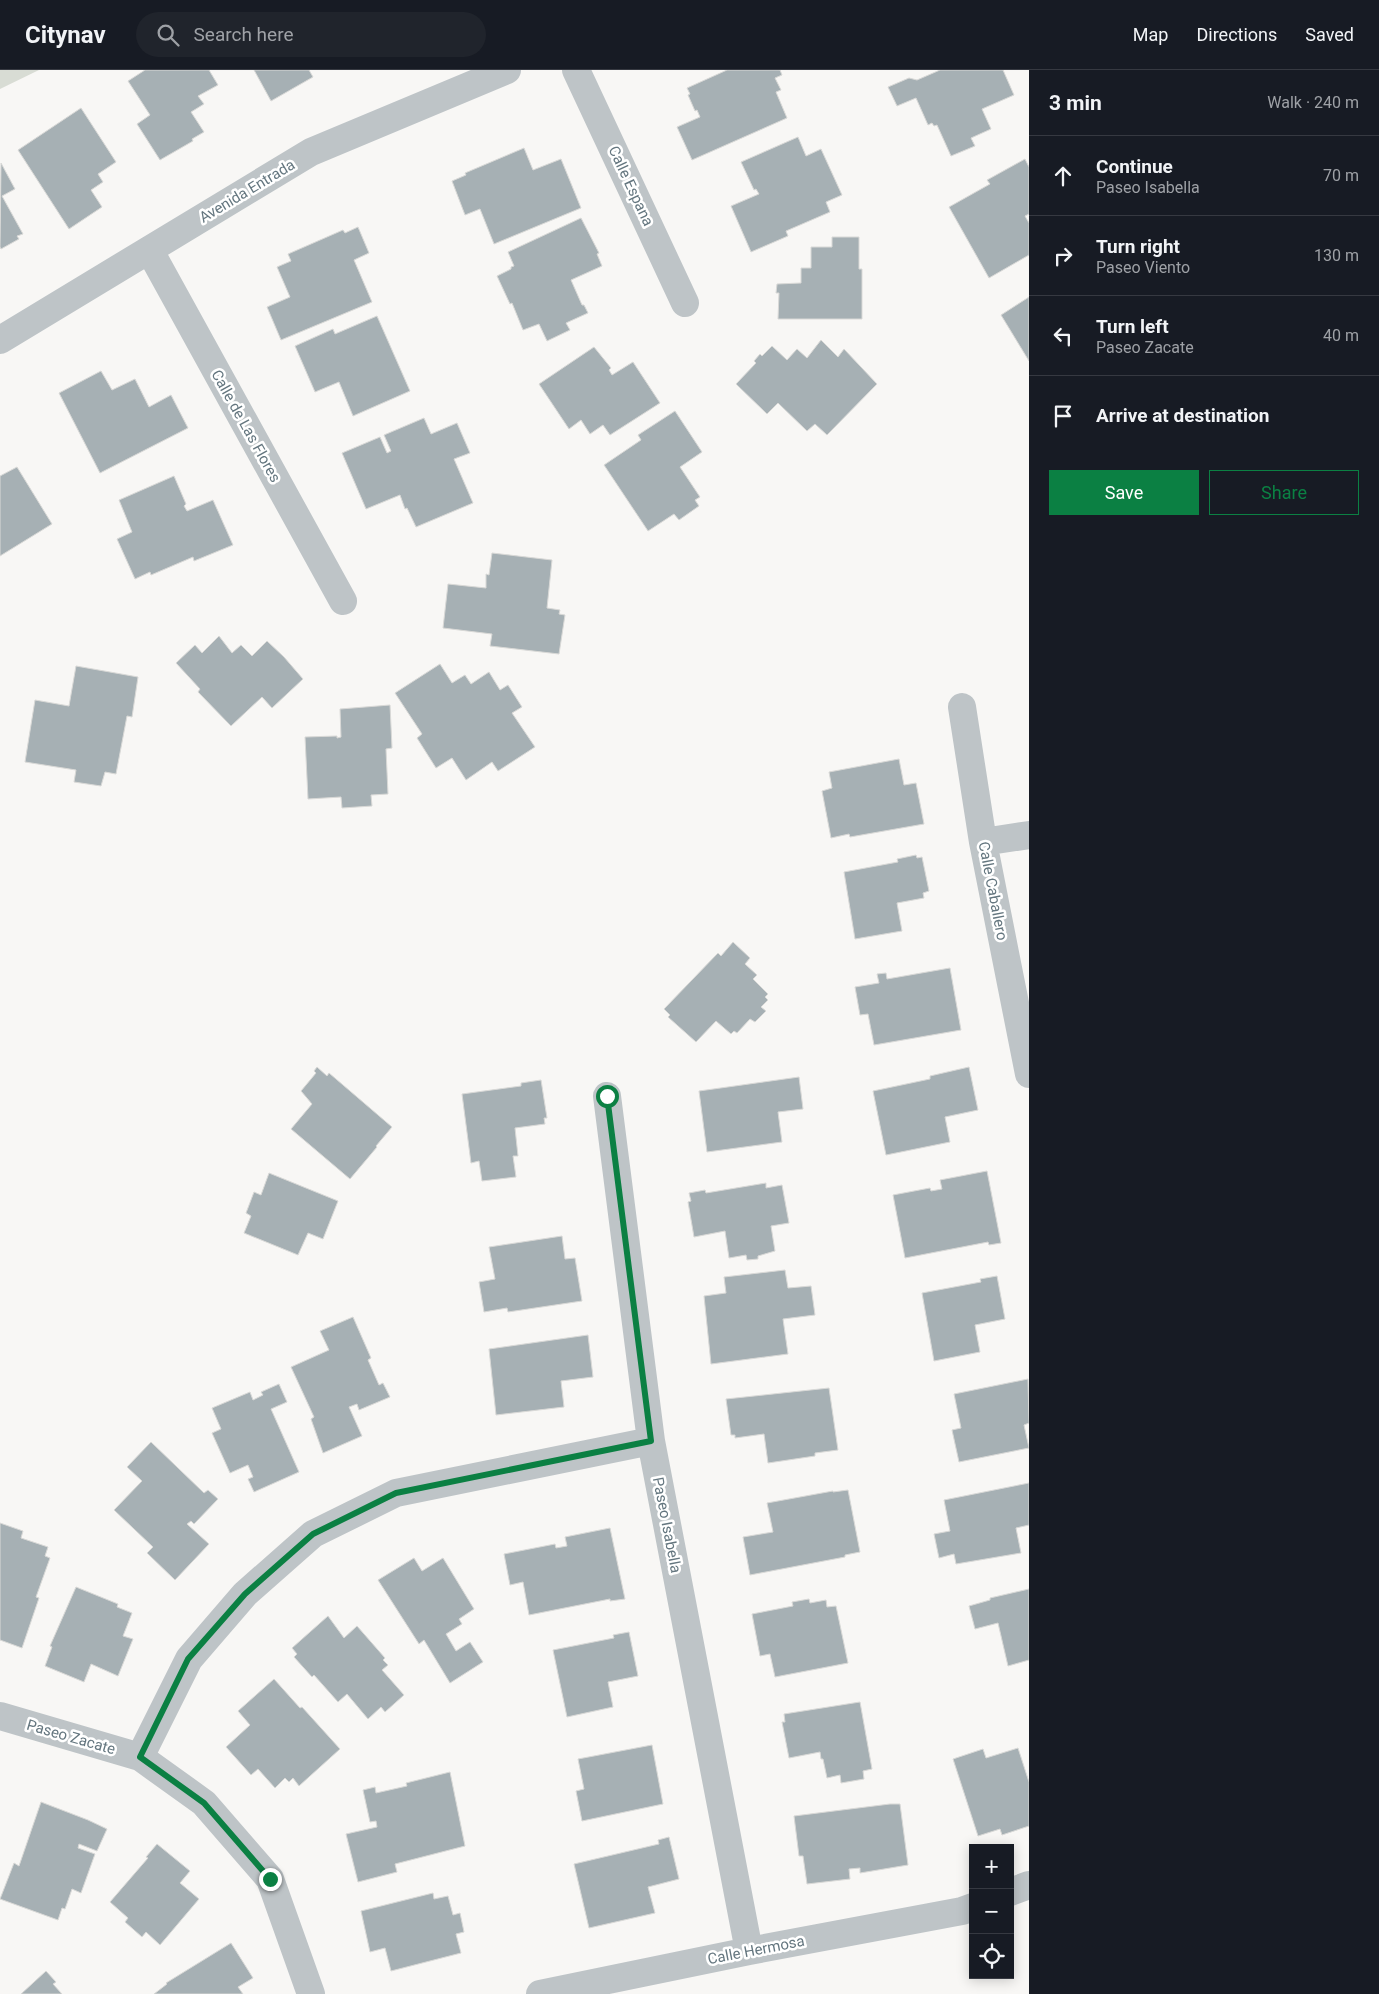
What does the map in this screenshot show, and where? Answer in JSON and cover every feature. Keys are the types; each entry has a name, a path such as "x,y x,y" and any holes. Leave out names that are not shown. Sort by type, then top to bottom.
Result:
{"street":[{"name":"Avenida Entrada","path":"0,340 311,152 507,70"},
{"name":"Calle Espana","path":"576,70 685,303"},
{"name":"Calle de Las Flores","path":"150,250 343,601"},
{"name":"Calle Caballero","path":"962,707 983,842 1029,1074"},
{"path":"983,842 1029,835"},
{"name":"Paseo Isabella","path":"607,1096 651,1441 748,1951"},
{"path":"140,1757 188,1659 245,1594 313,1534 396,1493 651,1441"},
{"name":"Paseo Zacate","path":"0,1716 140,1757 204,1803 270,1879 311,1994"},
{"path":"1014,1891 1029,1885"},
{"name":"Calle Hermosa","path":"540,1994 969,1908"}],"shaded area":[{"path":"0,70 39,70 0,89"}],"building":[{"path":"145,70 209,70 218,85 198,96 204,104 191,112 204,132 192,139 193,141 160,160 137,124 150,115 128,81"},
{"path":"254,70 309,70 313,77 271,101"},
{"path":"727,70 780,70 782,75 775,78 781,90 776,92 787,118 692,160 677,127 700,117 697,110 695,111 687,88"},
{"path":"940,70 1003,70 1014,95 982,109 991,129 971,138 975,146 951,156 937,125 934,126 932,123 928,125 916,98 897,106 888,87 909,78 917,80"},
{"path":"81,108 116,162 98,174 103,182 91,190 102,207 69,229 18,150"},
{"path":"798,137 806,156 821,149 842,195 826,202 830,212 786,231 788,236 751,252 731,206 759,194 756,189 754,190 741,162"},
{"path":"524,148 533,170 561,159 581,208 494,244 480,209 465,215 452,181 466,175 465,173"},
{"path":"1025,159 1029,167 1029,214 1025,216 1029,223 1029,255 989,278 949,207 990,184 987,180"},
{"path":"1,163 15,189 2,196 23,234 17,236 19,239 1,249 0,247"},
{"path":"581,218 599,253 597,254 602,266 571,280 582,305 584,305 588,313 566,323 570,330 547,341 539,324 523,330 512,303 510,304 497,276 514,266 508,252"},
{"path":"358,227 369,253 354,260 372,302 281,340 267,307 290,297 277,267 291,261 288,254 343,230 345,233"},
{"path":"832,237 859,237 859,269 862,269 862,319 778,319 779,293 776,293 777,284 801,283 801,268 811,268 811,247 832,247"},
{"path":"1029,297 1029,361 1001,315"},
{"path":"377,316 410,391 353,416 339,382 315,392 295,346 333,329 335,334"},
{"path":"821,340 838,357 844,349 877,384 827,435 815,424 807,431 778,403 767,414 736,384 756,363 754,361 760,354 762,356 772,346 787,360 797,349 807,358"},
{"path":"594,347 611,368 609,370 612,375 633,362 660,403 610,435 603,425 590,434 581,420 569,429 539,384"},
{"path":"101,371 112,390 135,379 149,407 171,395 188,428 100,473 59,393"},
{"path":"675,411 702,452 680,467 700,497 695,500 699,506 679,520 674,514 648,531 604,465 641,440 638,435"},
{"path":"424,418 431,434 457,423 470,453 454,459 473,503 416,527 407,508 405,509 400,495 366,509 342,453 380,437 387,453 391,451 384,435"},
{"path":"17,467 52,524 0,556 0,476"},
{"path":"174,476 187,511 213,500 233,545 194,561 193,557 151,575 150,572 135,579 117,539 132,532 119,500"},
{"path":"492,553 552,560 547,608 560,610 559,614 565,615 559,654 490,646 492,634 443,628 448,584 486,588 486,574 489,575"},
{"path":"219,636 232,653 241,645 252,656 267,641 303,679 272,708 262,697 231,726 198,692 200,689 176,663 195,645 202,653"},
{"path":"440,664 452,683 465,675 471,684 489,672 500,690 508,685 522,707 512,713 535,747 498,771 492,762 466,780 452,758 436,768 417,738 422,734 395,693"},
{"path":"76,666 138,677 132,717 127,716 116,774 105,772 101,786 74,782 76,770 25,762 35,700 69,706"},
{"path":"390,705 392,748 386,749 388,794 371,795 372,806 342,808 341,797 308,799 305,737 341,737 340,709"},
{"path":"899,759 904,785 916,783 924,824 850,837 849,834 831,838 822,791 832,788 829,772"},
{"path":"916,855 917,858 922,857 929,891 923,893 924,898 897,903 902,931 855,939 844,872 898,862 897,859"},
{"path":"733,942 750,958 745,964 757,975 753,979 768,994 765,997 768,1000 761,1007 766,1011 755,1022 750,1019 737,1033 734,1031 731,1034 716,1021 696,1042 668,1017 670,1015 664,1009 718,953 721,956"},
{"path":"950,968 961,1030 874,1045 868,1014 860,1015 855,987 879,983 877,974 886,973 887,979"},
{"path":"317,1067 327,1076 329,1073 392,1127 350,1179 291,1129 312,1104 301,1091 316,1073 314,1071"},
{"path":"969,1067 978,1110 945,1117 950,1142 886,1155 873,1091 930,1079 930,1076"},
{"path":"799,1077 803,1109 778,1112 782,1142 707,1152 699,1091"},
{"path":"541,1080 547,1118 544,1118 545,1124 515,1128 518,1156 513,1156 516,1177 482,1181 479,1161 471,1163 462,1094 521,1086 521,1083"},
{"path":"987,1171 1001,1243 989,1245 988,1242 905,1258 893,1195 930,1188 931,1191 942,1189 940,1180"},
{"path":"269,1173 338,1201 323,1239 308,1233 298,1255 244,1233 251,1216 246,1213 254,1192 261,1195"},
{"path":"766,1183 766,1188 782,1185 789,1223 771,1226 775,1251 758,1256 758,1259 747,1260 746,1255 729,1258 725,1231 694,1237 688,1202 691,1201 689,1193 705,1190 706,1193"},
{"path":"562,1236 565,1259 575,1258 582,1301 508,1312 507,1308 484,1312 479,1282 495,1279 489,1247"},
{"path":"785,1270 788,1288 811,1286 815,1315 783,1319 788,1354 711,1364 704,1296 726,1293 724,1277"},
{"path":"997,1276 1005,1319 975,1325 980,1352 934,1361 922,1293 981,1282 980,1279"},
{"path":"353,1317 371,1358 368,1360 379,1385 383,1383 390,1397 359,1410 357,1404 349,1407 362,1436 323,1453 311,1419 314,1417 291,1367 329,1350 320,1331"},
{"path":"588,1335 593,1377 561,1381 564,1407 496,1415 489,1349"},
{"path":"1028,1379 1029,1423 1024,1425 1029,1448 959,1462 952,1430 961,1428 954,1394"},
{"path":"279,1384 287,1402 271,1409 299,1472 254,1492 248,1479 253,1477 248,1465 230,1473 212,1433 221,1429 212,1408 250,1392 253,1400 263,1395 261,1392"},
{"path":"829,1388 838,1450 815,1453 815,1456 768,1463 764,1434 735,1438 735,1435 731,1435 726,1399"},
{"path":"151,1442 204,1493 208,1490 218,1499 194,1524 191,1521 187,1524 209,1544 175,1580 147,1553 153,1547 114,1510 142,1481 127,1467"},
{"path":"1029,1483 1029,1525 1016,1528 1021,1553 956,1564 954,1554 939,1558 934,1534 950,1531 944,1500"},
{"path":"848,1490 860,1552 845,1555 845,1557 750,1575 743,1537 773,1532 767,1503"},
{"path":"0,1523 23,1531 21,1538 48,1547 45,1556 50,1558 36,1597 39,1598 22,1648 0,1640"},
{"path":"610,1528 625,1599 610,1601 610,1599 529,1615 523,1582 510,1585 504,1554 555,1544 556,1548 567,1546 565,1537"},
{"path":"414,1558 422,1571 443,1558 474,1609 459,1619 462,1624 446,1634 456,1651 470,1642 483,1662 450,1683 424,1640 419,1644 378,1580"},
{"path":"76,1587 118,1604 117,1607 132,1613 123,1636 133,1639 118,1676 91,1664 84,1682 45,1666 52,1647 50,1646"},
{"path":"1029,1589 1029,1660 1008,1666 998,1623 975,1629 969,1606 990,1600 990,1598"},
{"path":"809,1599 810,1603 826,1600 827,1607 836,1606 848,1663 775,1677 770,1654 760,1656 752,1614 793,1606 792,1602"},
{"path":"328,1616 344,1638 357,1626 385,1658 383,1660 388,1665 382,1670 404,1695 385,1712 381,1707 368,1719 347,1694 338,1702 314,1675 312,1677 294,1657 297,1654 292,1648"},
{"path":"629,1632 638,1676 608,1682 613,1707 567,1717 553,1650 614,1638 613,1635"},
{"path":"274,1679 340,1749 299,1786 293,1778 289,1782 285,1778 275,1788 258,1769 251,1775 226,1747 250,1725 238,1711"},
{"path":"860,1702 872,1769 863,1771 864,1779 841,1783 840,1775 827,1778 820,1752 789,1758 782,1722 785,1722 784,1714"},
{"path":"652,1745 663,1804 582,1821 576,1791 584,1789 578,1759"},
{"path":"1018,1748 1029,1782 1029,1826 1002,1835 1000,1829 978,1836 953,1759 983,1749 986,1758"},
{"path":"450,1772 465,1846 395,1864 397,1872 358,1882 346,1834 377,1827 376,1821 370,1822 363,1790 375,1787 376,1793 407,1786 406,1783"},
{"path":"41,1802 107,1829 97,1851 79,1844 78,1848 95,1854 81,1893 72,1889 65,1909 62,1908 58,1920 0,1899 14,1863 19,1866"},
{"path":"900,1804 908,1865 860,1873 860,1868 849,1869 850,1879 807,1884 803,1856 799,1856 794,1816"},
{"path":"669,1837 679,1879 648,1887 655,1913 589,1928 574,1864 659,1844 658,1840"},
{"path":"157,1844 190,1871 180,1883 199,1899 160,1945 146,1932 142,1937 125,1922 128,1918 110,1902 148,1858 146,1857"},
{"path":"433,1893 434,1899 448,1896 453,1915 460,1913 464,1932 456,1934 461,1953 391,1971 385,1948 370,1952 361,1911"},
{"path":"231,1943 253,1978 238,1987 243,1994 154,1994 166,1983"},
{"path":"46,1971 56,1982 53,1984 62,1994 21,1994"}],"route":[{"path":"270,1879 204,1803 140,1757 188,1659 245,1594 313,1534 396,1493 420,1486 651,1441 607,1096"}]}
